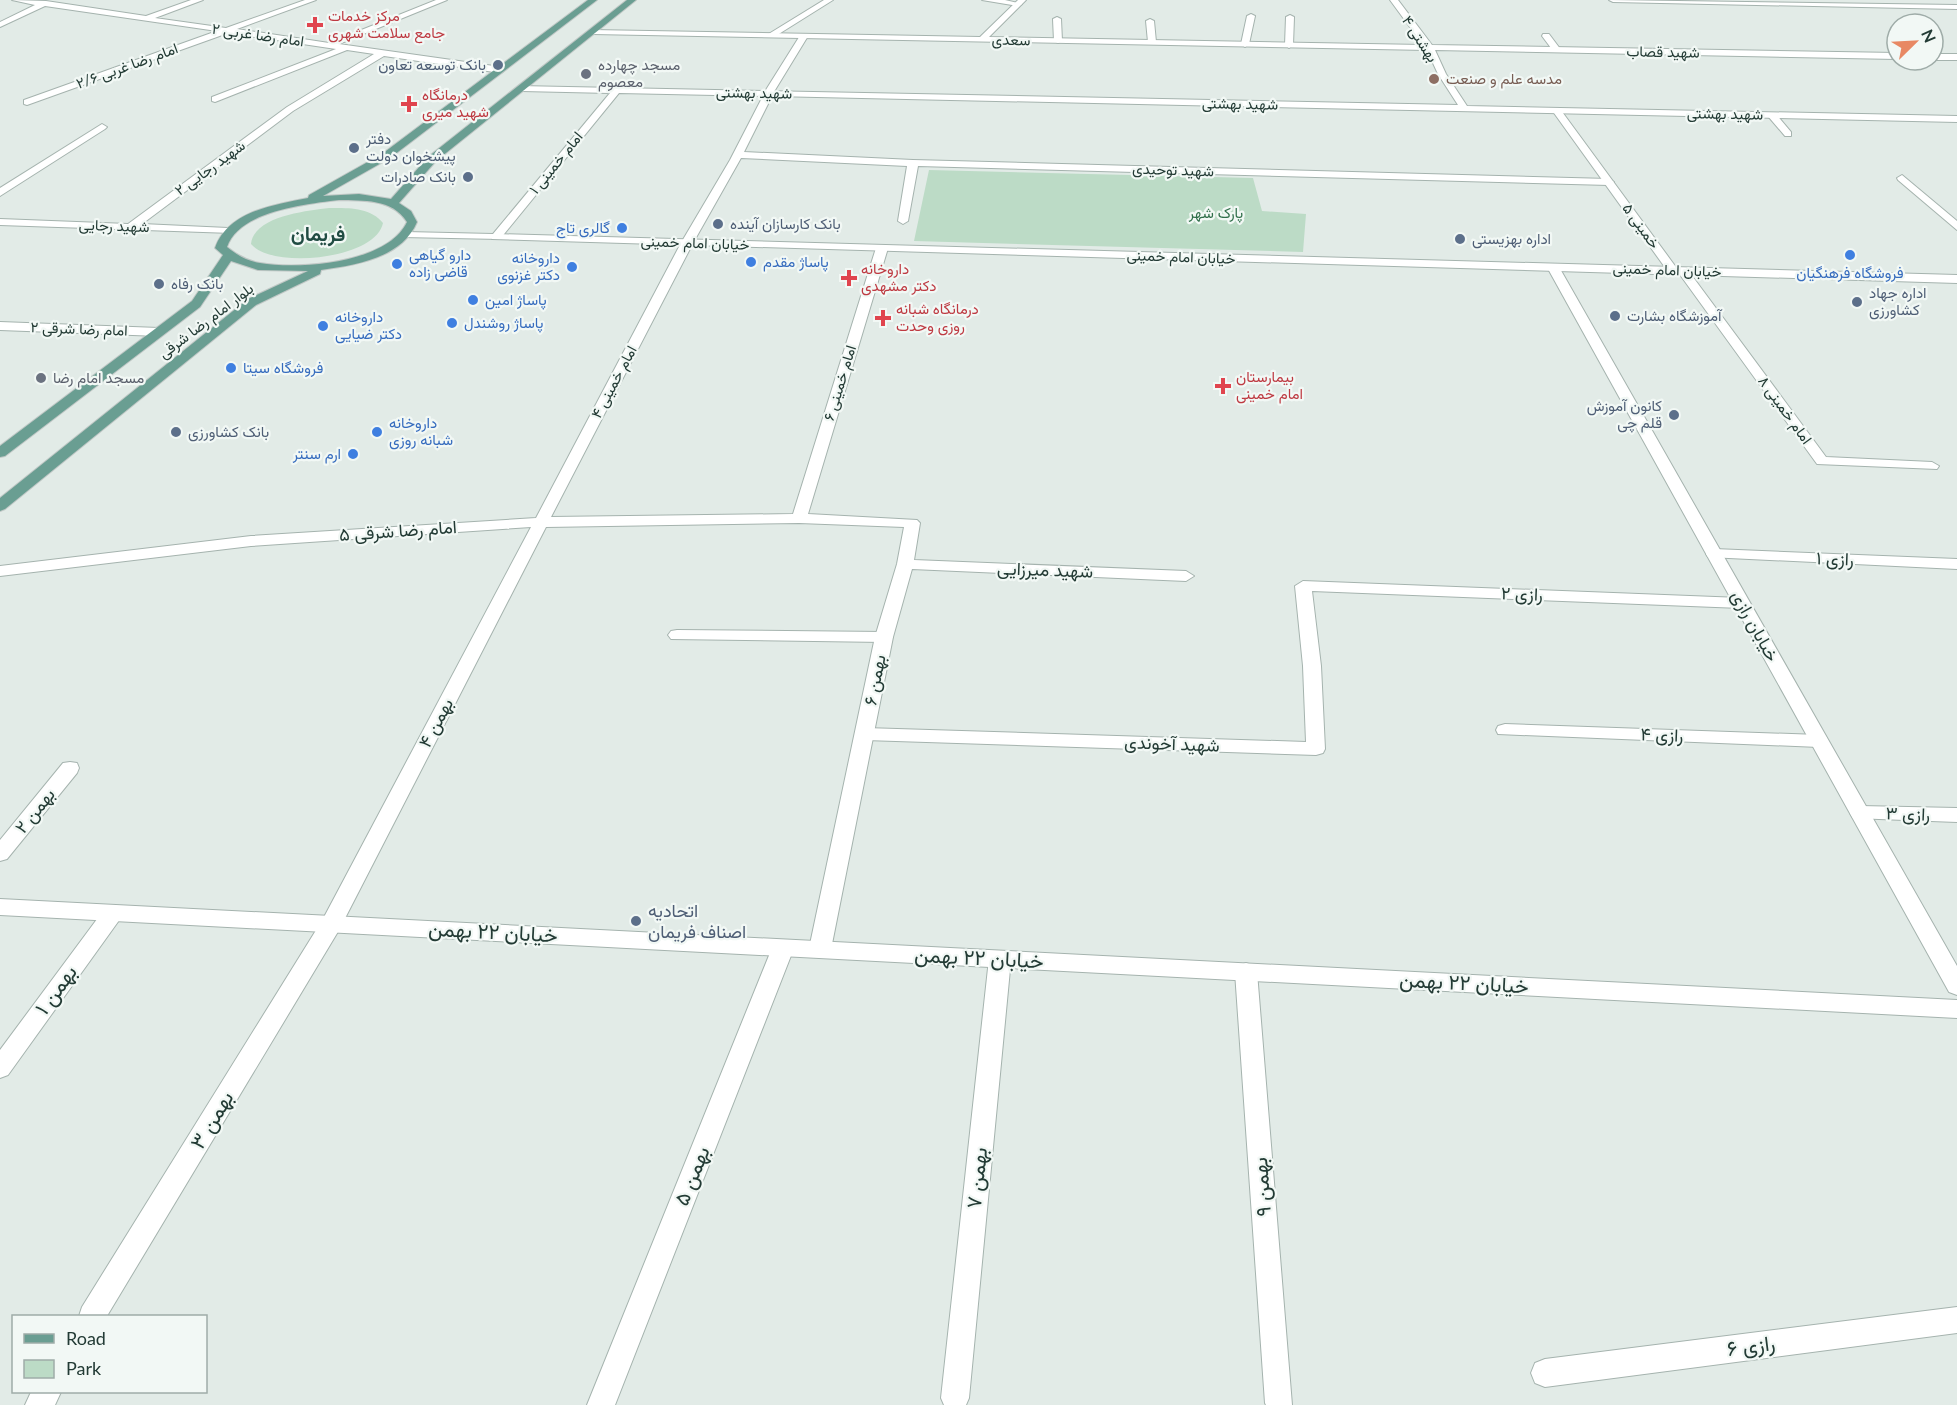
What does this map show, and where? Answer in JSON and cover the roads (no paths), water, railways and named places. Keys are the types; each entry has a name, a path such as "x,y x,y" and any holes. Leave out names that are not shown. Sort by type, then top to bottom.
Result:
{"main road":[{"path":"306,201 386,156 593,0"},
{"path":"393,203 432,159 632,0"},
{"path":"339,197 369,198 393,203 408,212 412,222 406,235 388,247 362,258 328,266 268,269 244,265 228,257 220,248 221,240 228,231 275,207 339,197"},
{"name":"بلوار امام رضا شرقی","path":"4,447 196,304 228,257"},
{"name":"بلوار امام رضا شرقی","path":"0,506 252,302 328,266"}],"street":[{"name":"امام رضا غربی ۲","path":"16,0 501,70"},
{"path":"0,25 56,0"},
{"path":"145,19 199,0"},
{"name":"امام رضا غربی ۲/۶","path":"27,102 312,0"},
{"path":"330,45 443,0"},
{"path":"771,35 829,0"},
{"path":"986,0 1020,2"},
{"name":"بهشتی ۴","path":"1394,0 1430,48 1442,74 1464,108"},
{"path":"1613,0 1957,7"},
{"path":"982,39 1020,2"},
{"path":"1245,44 1251,16"},
{"path":"1289,45 1290,17"},
{"path":"1057,19 1058,40"},
{"path":"1150,21 1152,42"},
{"name":"سعدی","path":"592,32 1430,48"},
{"name":"امام خمینی ۴","path":"541,522 687,243 769,93 804,36"},
{"path":"1546,36 1557,50"},
{"path":"215,99 347,48"},
{"name":"شهید قصاب","path":"1430,48 1885,56"},
{"name":"شهید رجایی ۲","path":"131,227 290,109 382,53"},
{"name":"شهید بهشتی","path":"522,88 1957,119"},
{"name":"امام خمینی ۱","path":"495,237 617,90"},
{"name":"خمینی ۵","path":"1557,111 1678,271"},
{"path":"1772,115 1788,134"},
{"path":"0,194 102,127"},
{"name":"شهید توحیدی","path":"737,155 913,163 1609,182"},
{"path":"903,221 913,163"},
{"path":"1902,178 1957,227"},
{"name":"شهید رجایی","path":"0,222 228,231"},
{"name":"خیابان امام خمینی","path":"406,235 1957,279"},
{"name":"امام خمینی ۶","path":"798,518 882,248"},
{"name":"خیابان رازی","path":"1552,267 1957,986"},
{"name":"امام خمینی ۸","path":"1678,271 1822,461 1932,466"},
{"name":"امام رضا شرقی ۲","path":"0,326 159,333"},
{"name":"امام رضا شرقی ۵","path":"0,571 251,541 541,522 798,518"},
{"name":"بهمن ۶","path":"798,518 912,523 905,564 884,637 820,949"},
{"name":"بهمن ۴","path":"331,924 541,522"},
{"name":"رازی ۱","path":"1714,554 1957,564"},
{"name":"شهید میرزایی","path":"905,564 1186,576"},
{"name":"رازی ۲","path":"1303,586 1741,603"},
{"name":"شهید آخوندی","path":"865,734 1316,749 1312,666 1303,586"},
{"path":"677,635 884,637"},
{"name":"رازی ۴","path":"1505,730 1819,741"},
{"name":"بهمن ۲","path":"0,854 70,768"},
{"name":"رازی ۳","path":"1860,813 1957,815"},
{"name":"خیابان ۲۲ بهمن","path":"0,907 1957,1009"},
{"name":"بهمن ۱","path":"0,1068 113,913"},
{"name":"بهمن ۳","path":"93,1315 331,924"},
{"name":"بهمن ۵","path":"601,1405 783,948"},
{"name":"بهمن ۷","path":"955,1398 999,959"},
{"name":"بهمن ۹","path":"1246,972 1279,1403"},
{"name":"رازی ۶","path":"1545,1373 1957,1320"}],"place":[{"name":"مرکز خدمات جامع سلامت شهری","path":"315,25"},
{"name":"بانک توسعه تعاون","path":"498,65"},
{"name":"مسجد چهارده معصوم","path":"586,74"},
{"name":"مدسه علم و صنعت","path":"1434,79"},
{"name":"درمانگاه شهید میری","path":"409,104"},
{"name":"دفتر پیشخوان دولت","path":"354,148"},
{"name":"بانک صادرات","path":"468,177"},
{"name":"بانک کارسازان آینده","path":"718,224"},
{"name":"گالری تاج","path":"622,228"},
{"name":"اداره بهزیستی","path":"1460,239"},
{"name":"فروشگاه فرهنگیان","path":"1850,255"},
{"name":"پاساژ مقدم","path":"751,262"},
{"name":"دارو گیاهی قاضی زاده","path":"397,264"},
{"name":"داروخانه دکتر غزنوی","path":"572,267"},
{"name":"داروخانه دکتر مشهدی","path":"849,278"},
{"name":"بانک رفاه","path":"159,284"},
{"name":"پاساژ امین","path":"473,300"},
{"name":"اداره جهاد کشاورزی","path":"1857,302"},
{"name":"آموزشگاه بشارت","path":"1615,316"},
{"name":"درمانگاه شبانه روزی وحدت","path":"883,318"},
{"name":"پاساژ روشندل","path":"452,323"},
{"name":"داروخانه دکتر ضیایی","path":"323,326"},
{"name":"فروشگاه سیتا","path":"231,368"},
{"name":"مسجد امام رضا","path":"41,378"},
{"name":"بیمارستان امام خمینی","path":"1223,386"},
{"name":"کانون آموزش قلم چی","path":"1674,415"},
{"name":"بانک کشاورزی","path":"176,432"},
{"name":"داروخانه شبانه روزی","path":"377,432"},
{"name":"ارم سنتر","path":"353,454"},
{"name":"اتحادیه اصناف فریمان","path":"636,921"}],"district":[{"name":"فریمان","path":"318,234"}],"park label":[{"name":"پارک شهر","path":"1216,213"}]}
